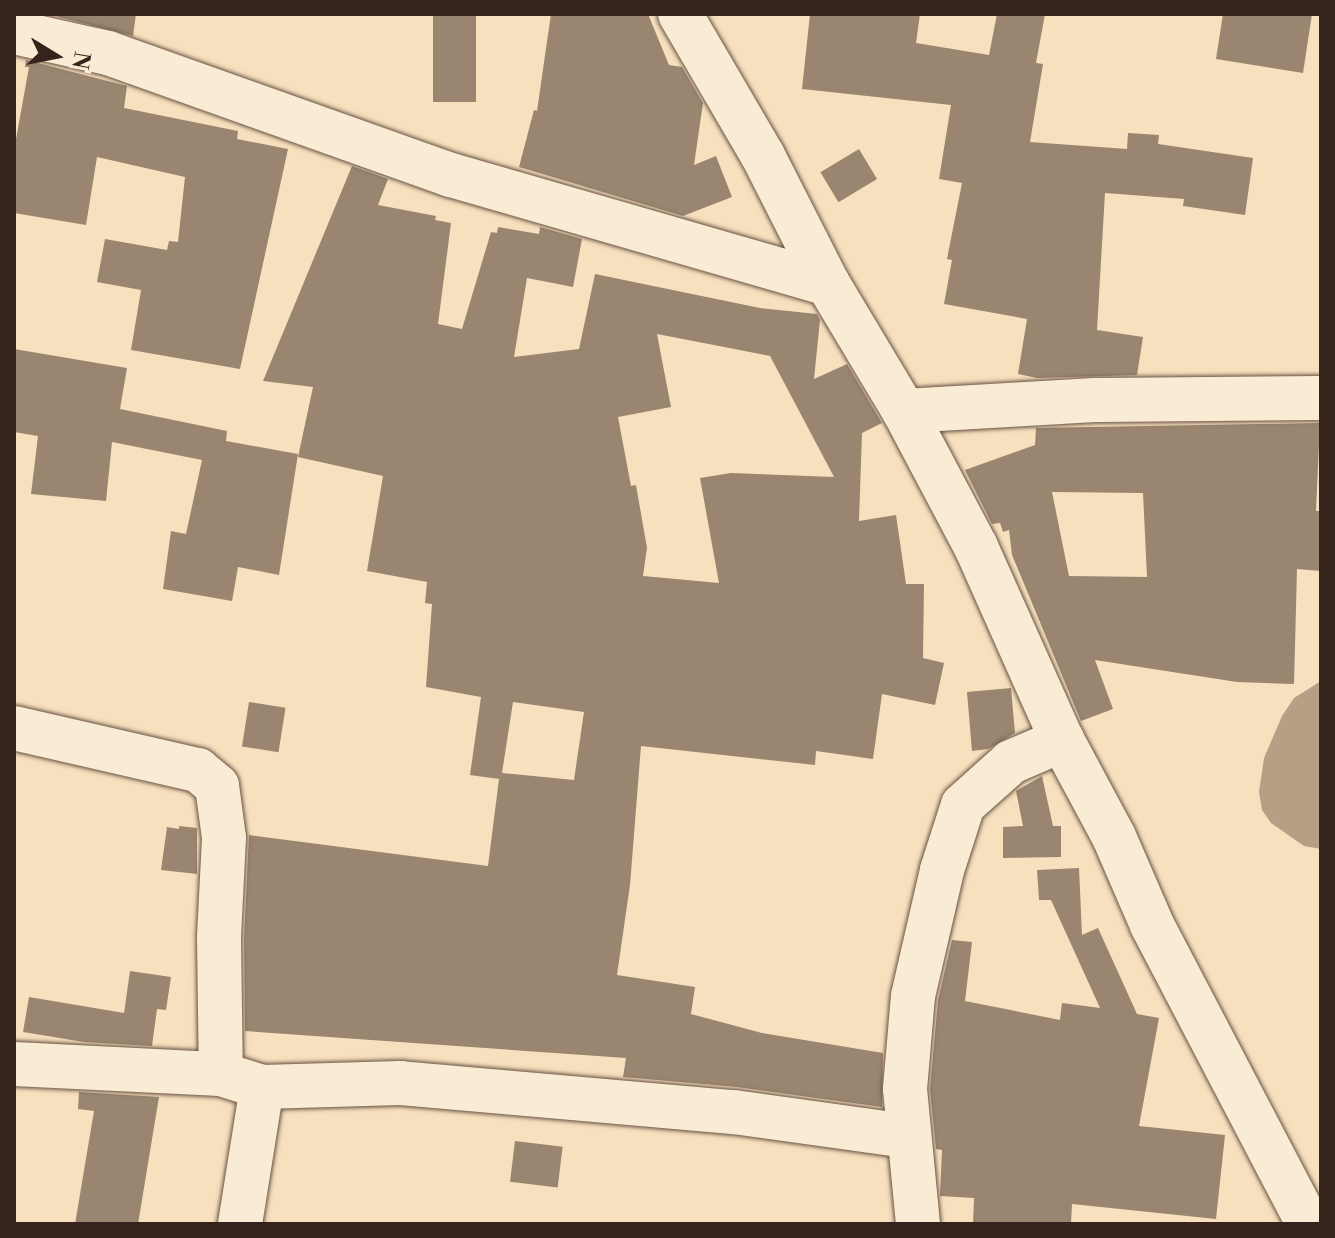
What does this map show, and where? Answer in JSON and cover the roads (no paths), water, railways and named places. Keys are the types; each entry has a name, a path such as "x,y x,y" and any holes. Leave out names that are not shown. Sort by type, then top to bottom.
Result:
{"street":[{"path":"680,14 763,156 828,284 904,411 976,547 1062,740 1114,837 1152,925 1308,1224"},
{"path":"14,32 108,53 451,175 828,284"},
{"path":"904,411 1095,400 1321,398"},
{"path":"14,728 198,770 217,786 224,838 219,938 221,1074"},
{"path":"918,1224 905,1089 913,996 922,946 963,805 1011,762 1062,740"},
{"path":"14,1064 221,1074 262,1087 400,1083 734,1112 908,1136"},
{"path":"240,1224 262,1087"}]}
